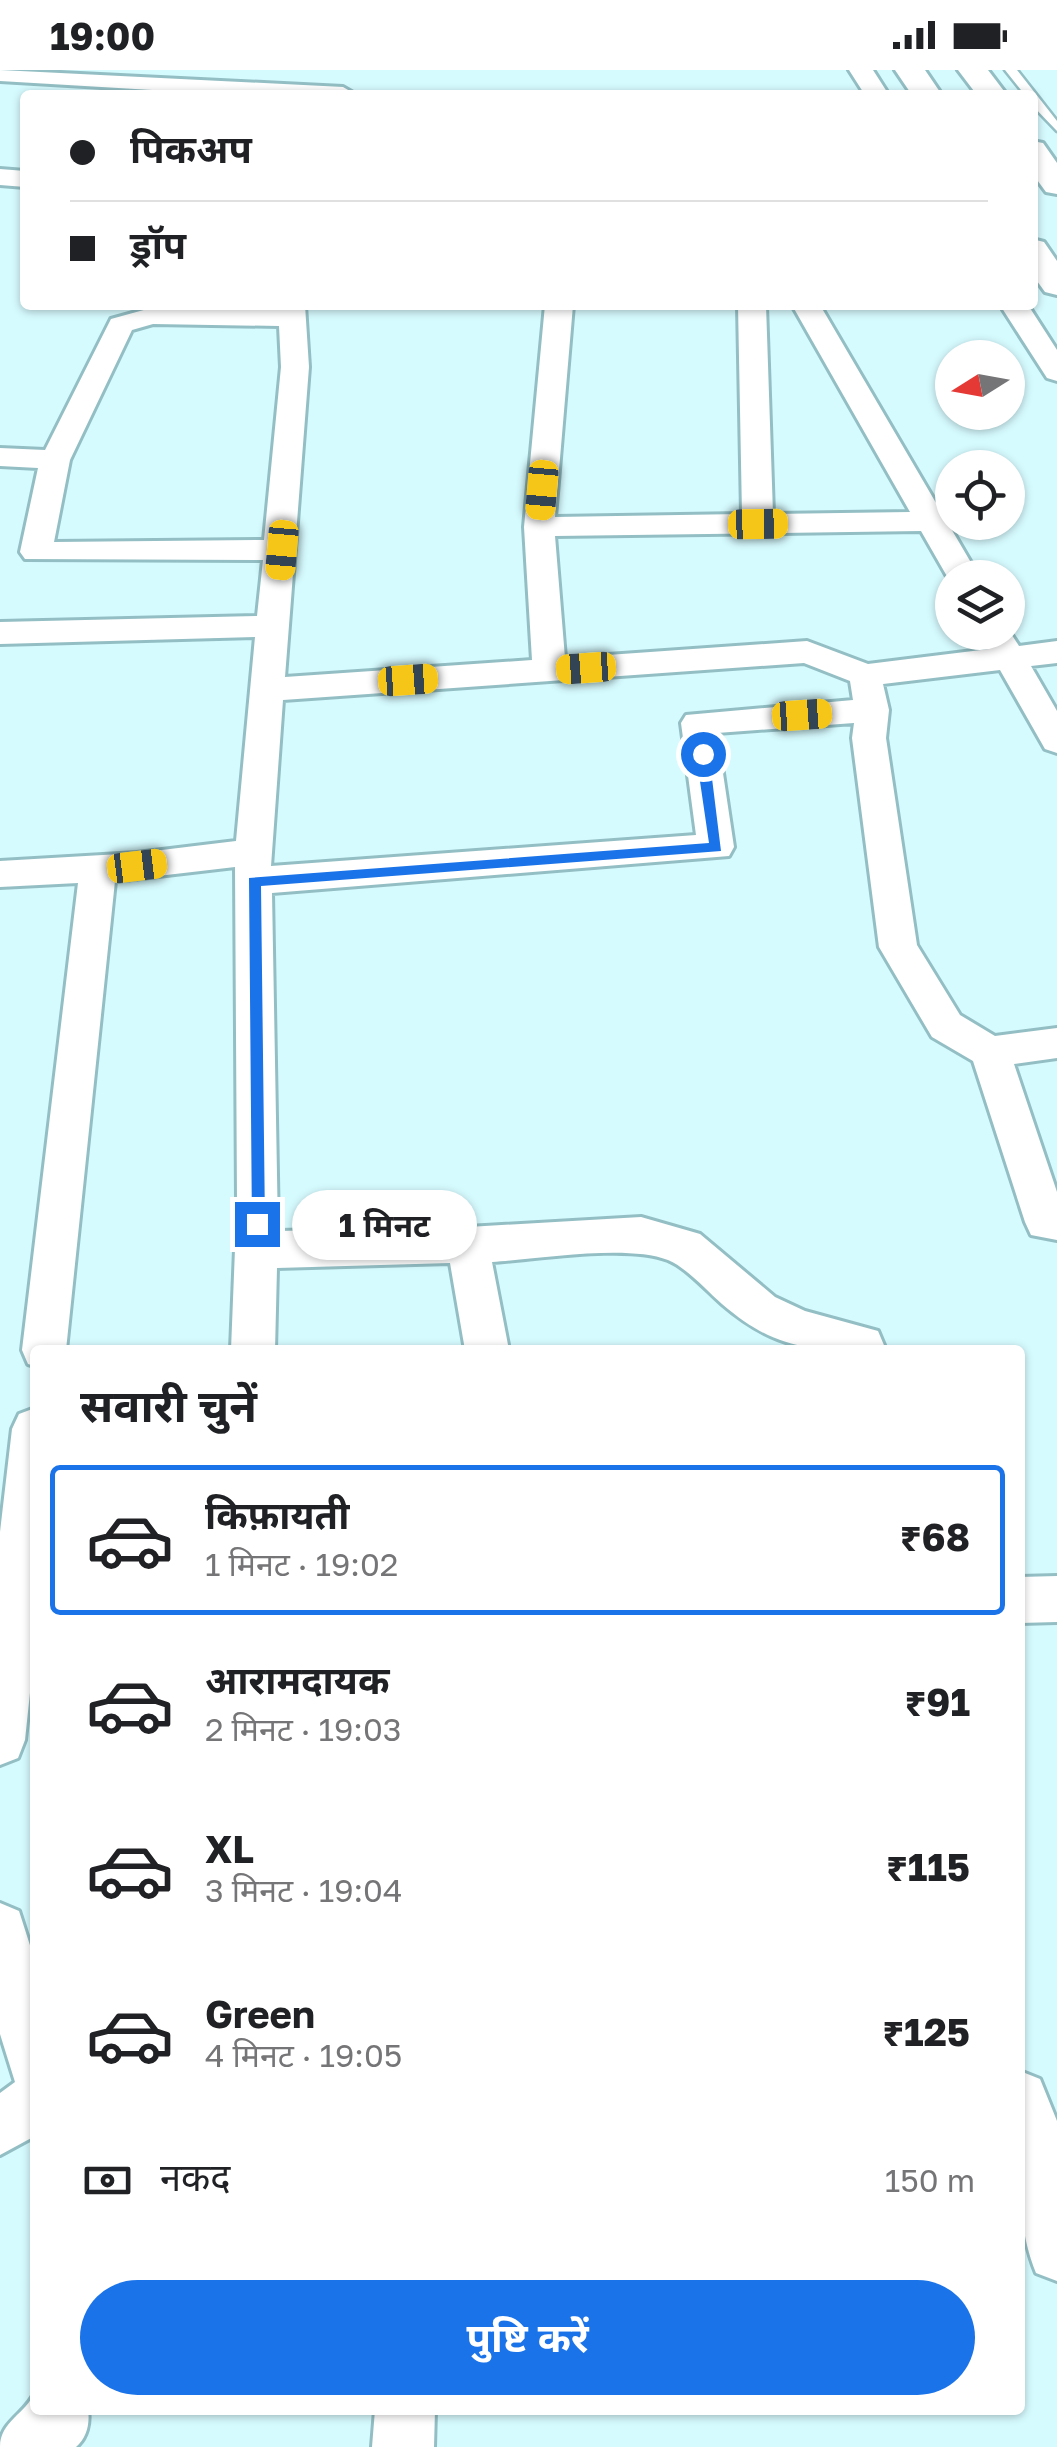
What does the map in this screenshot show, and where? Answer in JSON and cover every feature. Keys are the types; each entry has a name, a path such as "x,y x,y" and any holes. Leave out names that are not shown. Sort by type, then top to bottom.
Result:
{"street":[{"path":"973,70 988,90"},
{"path":"0,74 347,90"},
{"path":"1038,158 1057,184"},
{"path":"1038,258 1057,285"},
{"path":"550,670 539,528 559,310"},
{"path":"752,310 758,524"},
{"path":"809,310 954,560"},
{"path":"1017,310 1057,372"},
{"path":"253,1345 254,867 271,626 282,550 295,366 291,312 152,316 121,325 55,460 36,552 282,550"},
{"path":"0,457 55,460"},
{"path":"539,528 932,521"},
{"path":"0,632 271,626"},
{"path":"1025,648 1057,652"},
{"path":"266,690 806,652 865,674 979,650"},
{"path":"1006,650 1057,741"},
{"path":"865,674 872,710 869,738 898,947 946,1026 990,1052 1057,1043"},
{"path":"0,874 716,848 698,722 872,710"},
{"path":"45,1345 98,868"},
{"path":"990,1052 1046,1222 1057,1222"},
{"path":"256,1250 641,1235 685,1247 760,1310 797,1328 862,1345"},
{"path":"468,1244 487,1345"},
{"path":"0,1740 30,1473"},
{"path":"1025,1600 1057,1599"},
{"path":"0,1930 30,2044"},
{"path":"0,2127 30,2106"},
{"path":"1025,2112 1042,2154 1057,2252"},
{"path":"27,2447 59,2422 58,2415"},
{"path":"403,2447 405,2415"}],"lane":[{"path":"1011,70 1027,90"},
{"path":"1038,104 1057,128"}],"route":[{"path":"257,1224 254,881 716,848 703,754"}]}
